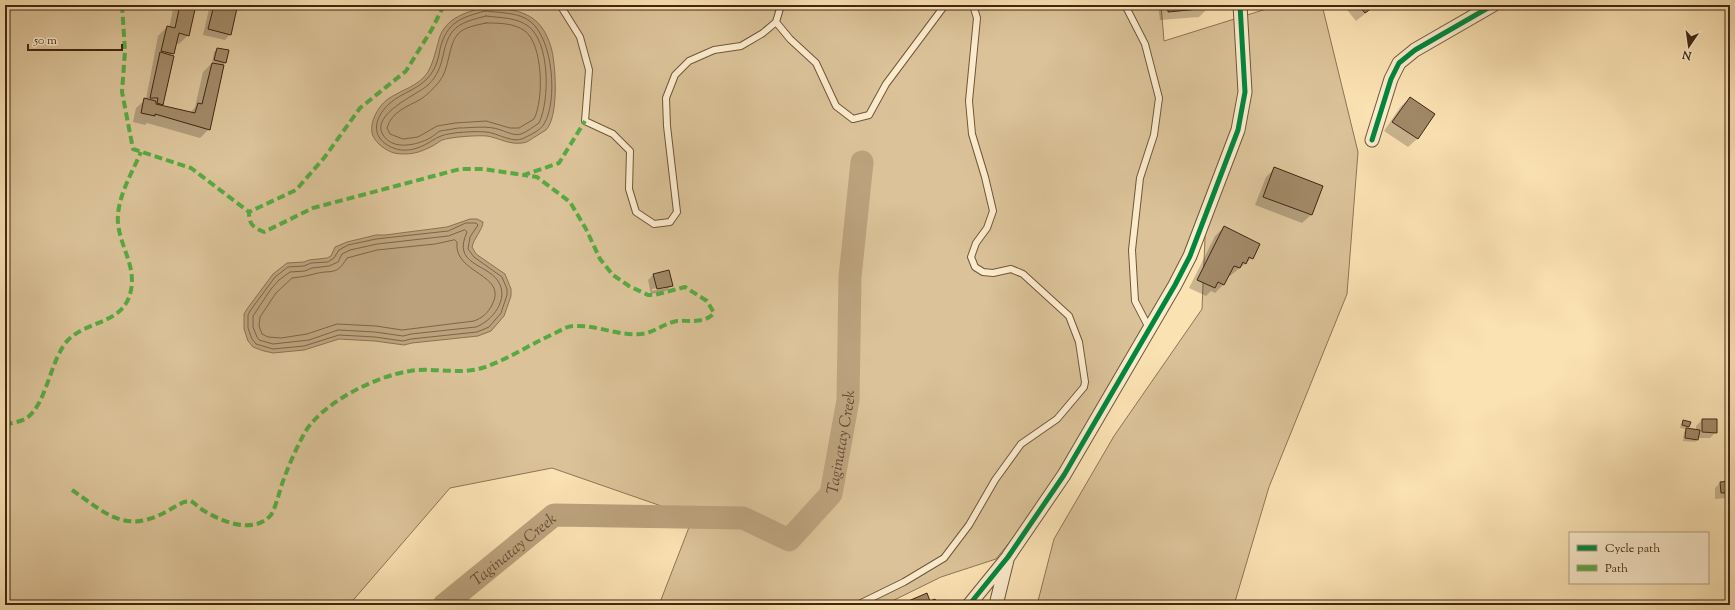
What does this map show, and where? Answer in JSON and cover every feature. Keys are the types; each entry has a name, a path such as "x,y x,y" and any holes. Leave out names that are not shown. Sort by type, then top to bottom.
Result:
{"street":[{"path":"969,605 1008,557 1064,475 1175,286 1190,256 1238,130 1246,92 1240,5"},
{"path":"1372,140 1391,79 1399,63 1415,50 1493,5"},
{"path":"996,605 1008,557"}],"lane":[{"path":"560,5 580,37 589,70 585,121 613,134 630,151 629,189 636,212 654,224 670,222 677,212 667,126 666,98 675,75 689,61 714,50 740,46 763,33 776,22 781,5"},
{"path":"776,22 790,39 816,63 836,106 853,118 869,115 886,84 945,5"},
{"path":"857,605 904,582 944,558 969,525 995,480 1021,444 1057,419 1084,387 1085,382 1079,342 1069,316 1023,274 1011,269 993,273 983,272 975,267 971,257 976,243 987,228 993,211 985,177 972,134 969,101 977,18 973,5"},
{"path":"1125,5 1145,44 1159,98 1154,135 1140,178 1132,250 1135,301 1150,328"}],"shaded area":[{"path":"5,5 1161,5 1164,41 1279,5 1322,5 1358,152 1347,294 1269,487 1234,605 1037,605 1054,539 1114,436 1202,309 1206,214 1138,344 1059,473 1024,524 996,559 941,577 884,605 659,605 693,517 552,468 450,488 349,605 5,605"}],"water":[{"path":"485,7 508,9 526,15 534,19 541,26 546,35 553,55 555,103 550,123 546,130 523,143 513,143 487,136 457,137 442,140 422,151 410,154 394,153 387,150 377,142 372,131 373,121 381,106 388,99 420,81 424,77 431,65 444,28 449,23 455,18"},
{"path":"470,219 477,219 483,222 482,228 472,247 476,254 505,274 511,289 511,296 504,316 491,331 478,336 404,345 375,341 339,339 304,350 273,353 253,347 248,341 244,329 244,314 273,274 287,263 327,258 331,256 335,247 347,242 376,235 447,227"}],"building":[{"path":"180,5 196,5 189,36 179,33 174,54 161,51 167,26 175,28"},
{"path":"214,5 225,5 237,8 231,35 208,29"},
{"path":"1168,5 1209,5 1209,8 1168,12"},
{"path":"1358,5 1376,5 1365,13"},
{"path":"217,48 229,50 226,63 214,60"},
{"path":"160,52 174,56 163,105 157,103 158,98 150,98"},
{"path":"212,63 224,65 210,130 155,114 155,116 141,113 144,98 156,101 156,104 195,113 198,103 202,104"},
{"path":"1410,97 1435,114 1418,139 1392,122"},
{"path":"1274,167 1323,186 1312,215 1263,197"},
{"path":"1224,226 1260,244 1253,259 1249,257 1246,264 1243,262 1240,268 1234,266 1224,285 1218,282 1215,288 1197,280"},
{"path":"669,270 673,286 657,289 653,274"},
{"path":"1702,419 1717,419 1717,433 1702,432"},
{"path":"1683,420 1691,422 1689,427 1682,425"},
{"path":"1686,428 1700,430 1698,440 1685,438"},
{"path":"1730,481 1730,493 1721,493 1720,482"},
{"path":"927,593 930,601 935,599 938,605 899,605"}],"waterway":[{"name":"Taginatay Creek","path":"444,605 554,515 743,518 789,540 831,494 848,400 850,277 862,162"}],"marked path":[{"path":"122,5 125,51 122,92 133,149 191,168 249,212"},
{"path":"444,5 432,29 406,71 360,108 324,158 296,190 249,212 250,219 254,227 264,232 313,208 460,169 483,169 524,175 559,163 585,121"},
{"path":"5,425 25,419 38,405 62,348 68,340 76,333 114,316 121,310 127,301 131,290 132,281 130,264 119,231 118,214 119,205 125,186 141,152"},
{"path":"72,490 99,509 127,521 138,521 153,518 184,502 191,501 204,511 230,523 239,525 256,524 264,521 271,515 276,505 283,480 291,460 304,434 312,423 336,402 366,385 396,374 410,371 464,371 482,368 500,361 569,327 583,326 624,333 641,334 677,321 706,319 714,313 707,301 685,287 654,295 648,295 629,286 613,275 600,259 586,229 570,202 537,177 524,175"}],"cycle path":[{"path":"969,605 1008,557 1064,475 1175,285 1190,256 1238,130 1245,92 1240,5"},
{"path":"1372,140 1391,79 1399,63 1415,50 1493,5"}]}
